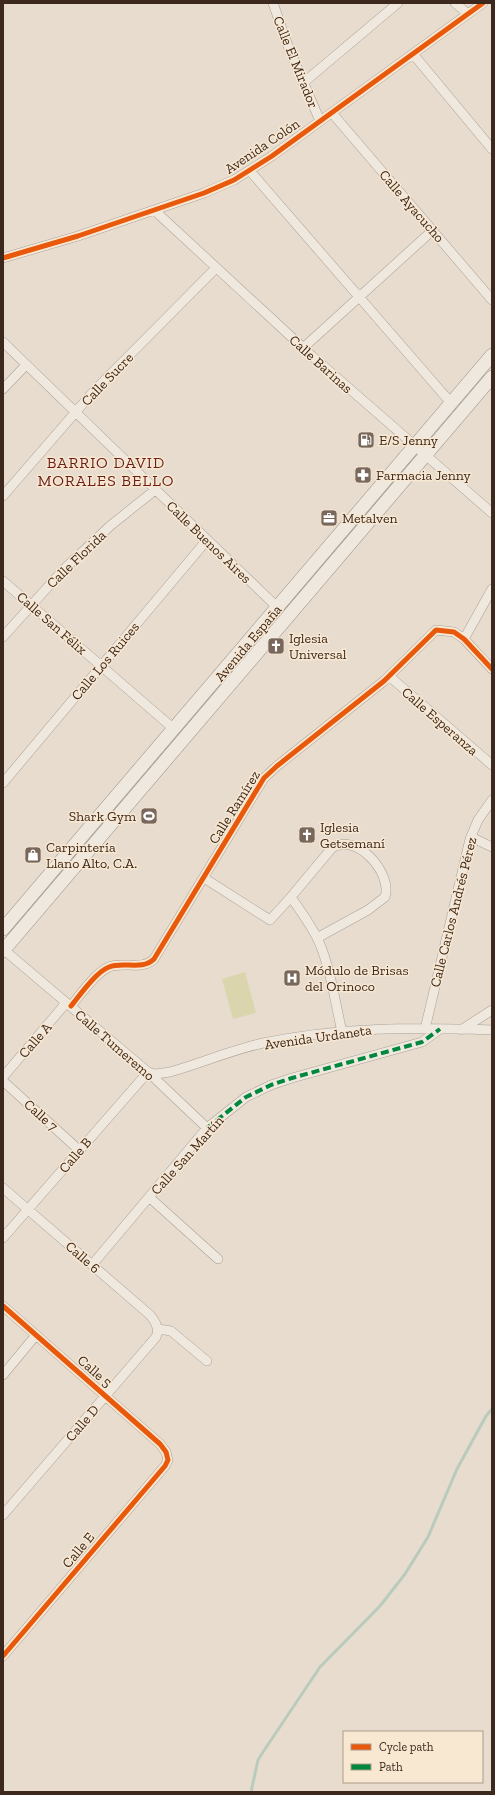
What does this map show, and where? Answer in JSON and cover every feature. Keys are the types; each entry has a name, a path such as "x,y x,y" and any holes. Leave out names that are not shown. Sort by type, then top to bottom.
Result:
{"main road":[{"name":"Avenida España","path":"3,929 492,355"},
{"name":"Avenida España","path":"3,950 492,377"}],"street":[{"name":"Calle El Mirador","path":"273,3 288,46 320,121"},
{"path":"303,83 398,3"},
{"path":"455,3 468,14"},
{"name":"Avenida Colón","path":"3,258 78,236 223,186 250,170 332,113 483,3"},
{"path":"413,54 492,149"},
{"name":"Calle Ayacucho","path":"332,113 492,300"},
{"path":"250,170 451,403"},
{"name":"Calle Barinas","path":"154,210 303,348 414,447 492,513"},
{"path":"303,348 433,230"},
{"name":"Calle Sucre","path":"3,496 75,413 216,268"},
{"name":"Calle Buenos Aires","path":"3,342 278,608"},
{"path":"3,389 26,365"},
{"name":"Calle Florida","path":"3,636 63,570 90,544 155,490"},
{"name":"Calle Los Ruices","path":"3,783 208,540"},
{"name":"Calle San Félix","path":"3,581 174,729"},
{"path":"492,589 464,639 492,669"},
{"name":"Calle Ramírez","path":"68,1005 99,973 106,968 112,966 146,964 154,959 264,778 389,676 436,630 454,632 464,639"},
{"name":"Calle Esperanza","path":"389,676 492,765"},
{"name":"Calle Carlos Andrés Pérez","path":"425,1029 470,837 478,820 492,800"},
{"path":"470,837 492,847"},
{"path":"204,878 270,920 331,849 337,845 348,844 358,848 369,857 383,876 386,891 384,898 368,910 317,938"},
{"path":"291,897 317,938 331,981 342,1032"},
{"name":"Calle Tumeremo","path":"3,950 148,1072 208,1128"},
{"name":"Calle A","path":"3,1077 68,1005"},
{"path":"462,1030 492,1010"},
{"name":"Avenida Urdaneta","path":"148,1072 156,1074 170,1072 282,1039 380,1029 492,1030"},
{"name":"Calle San Martín","path":"92,1265 208,1128 246,1097 270,1085 292,1078 422,1042 440,1029"},
{"name":"Calle B","path":"3,1238 148,1072"},
{"name":"Calle 7","path":"3,1081 79,1150"},
{"name":"Calle 6","path":"3,1188 150,1315 156,1322 158,1330"},
{"path":"149,1197 218,1259"},
{"name":"Calle 5","path":"3,1306 160,1444 168,1457"},
{"path":"158,1330 171,1331 207,1361"},
{"name":"Calle D","path":"3,1515 156,1337 158,1330"},
{"path":"3,1375 36,1335"},
{"name":"Calle E","path":"3,1656 164,1466 168,1457"}],"shaded area":[{"path":"416,454 417,455 8,935 7,934"},
{"path":"245,972 256,1013 233,1019 222,979"}],"waterway":[{"path":"251,1792 258,1760 320,1667 380,1606 405,1574 428,1537 457,1469 486,1416 492,1409"}],"marked path":[{"path":"207,1128 246,1097 271,1085 422,1042 440,1029"}],"cycle path":[{"path":"3,258 78,236 204,193 234,180 272,156 483,3"},
{"path":"71,1006 88,984 109,967 114,965 144,964 149,963 154,959 264,778 384,681 436,630 454,632 464,639 492,669"},
{"path":"3,1306 160,1444 166,1452 168,1460 165,1466 3,1656"}],"place":[{"name":"E/S Jenny","path":"366,440"},
{"name":"Farmacia Jenny","path":"363,475"},
{"name":"Metalven","path":"329,518"},
{"name":"Iglesia Universal","path":"276,646"},
{"name":"Shark Gym","path":"149,816"},
{"name":"Iglesia Getsemaní","path":"307,835"},
{"name":"Carpintería Llano Alto, C.A.","path":"33,855"},
{"name":"Módulo de Brisas del Orinoco","path":"292,978"}],"district":[{"name":"BARRIO DAVID MORALES BELLO","path":"106,471"}]}
